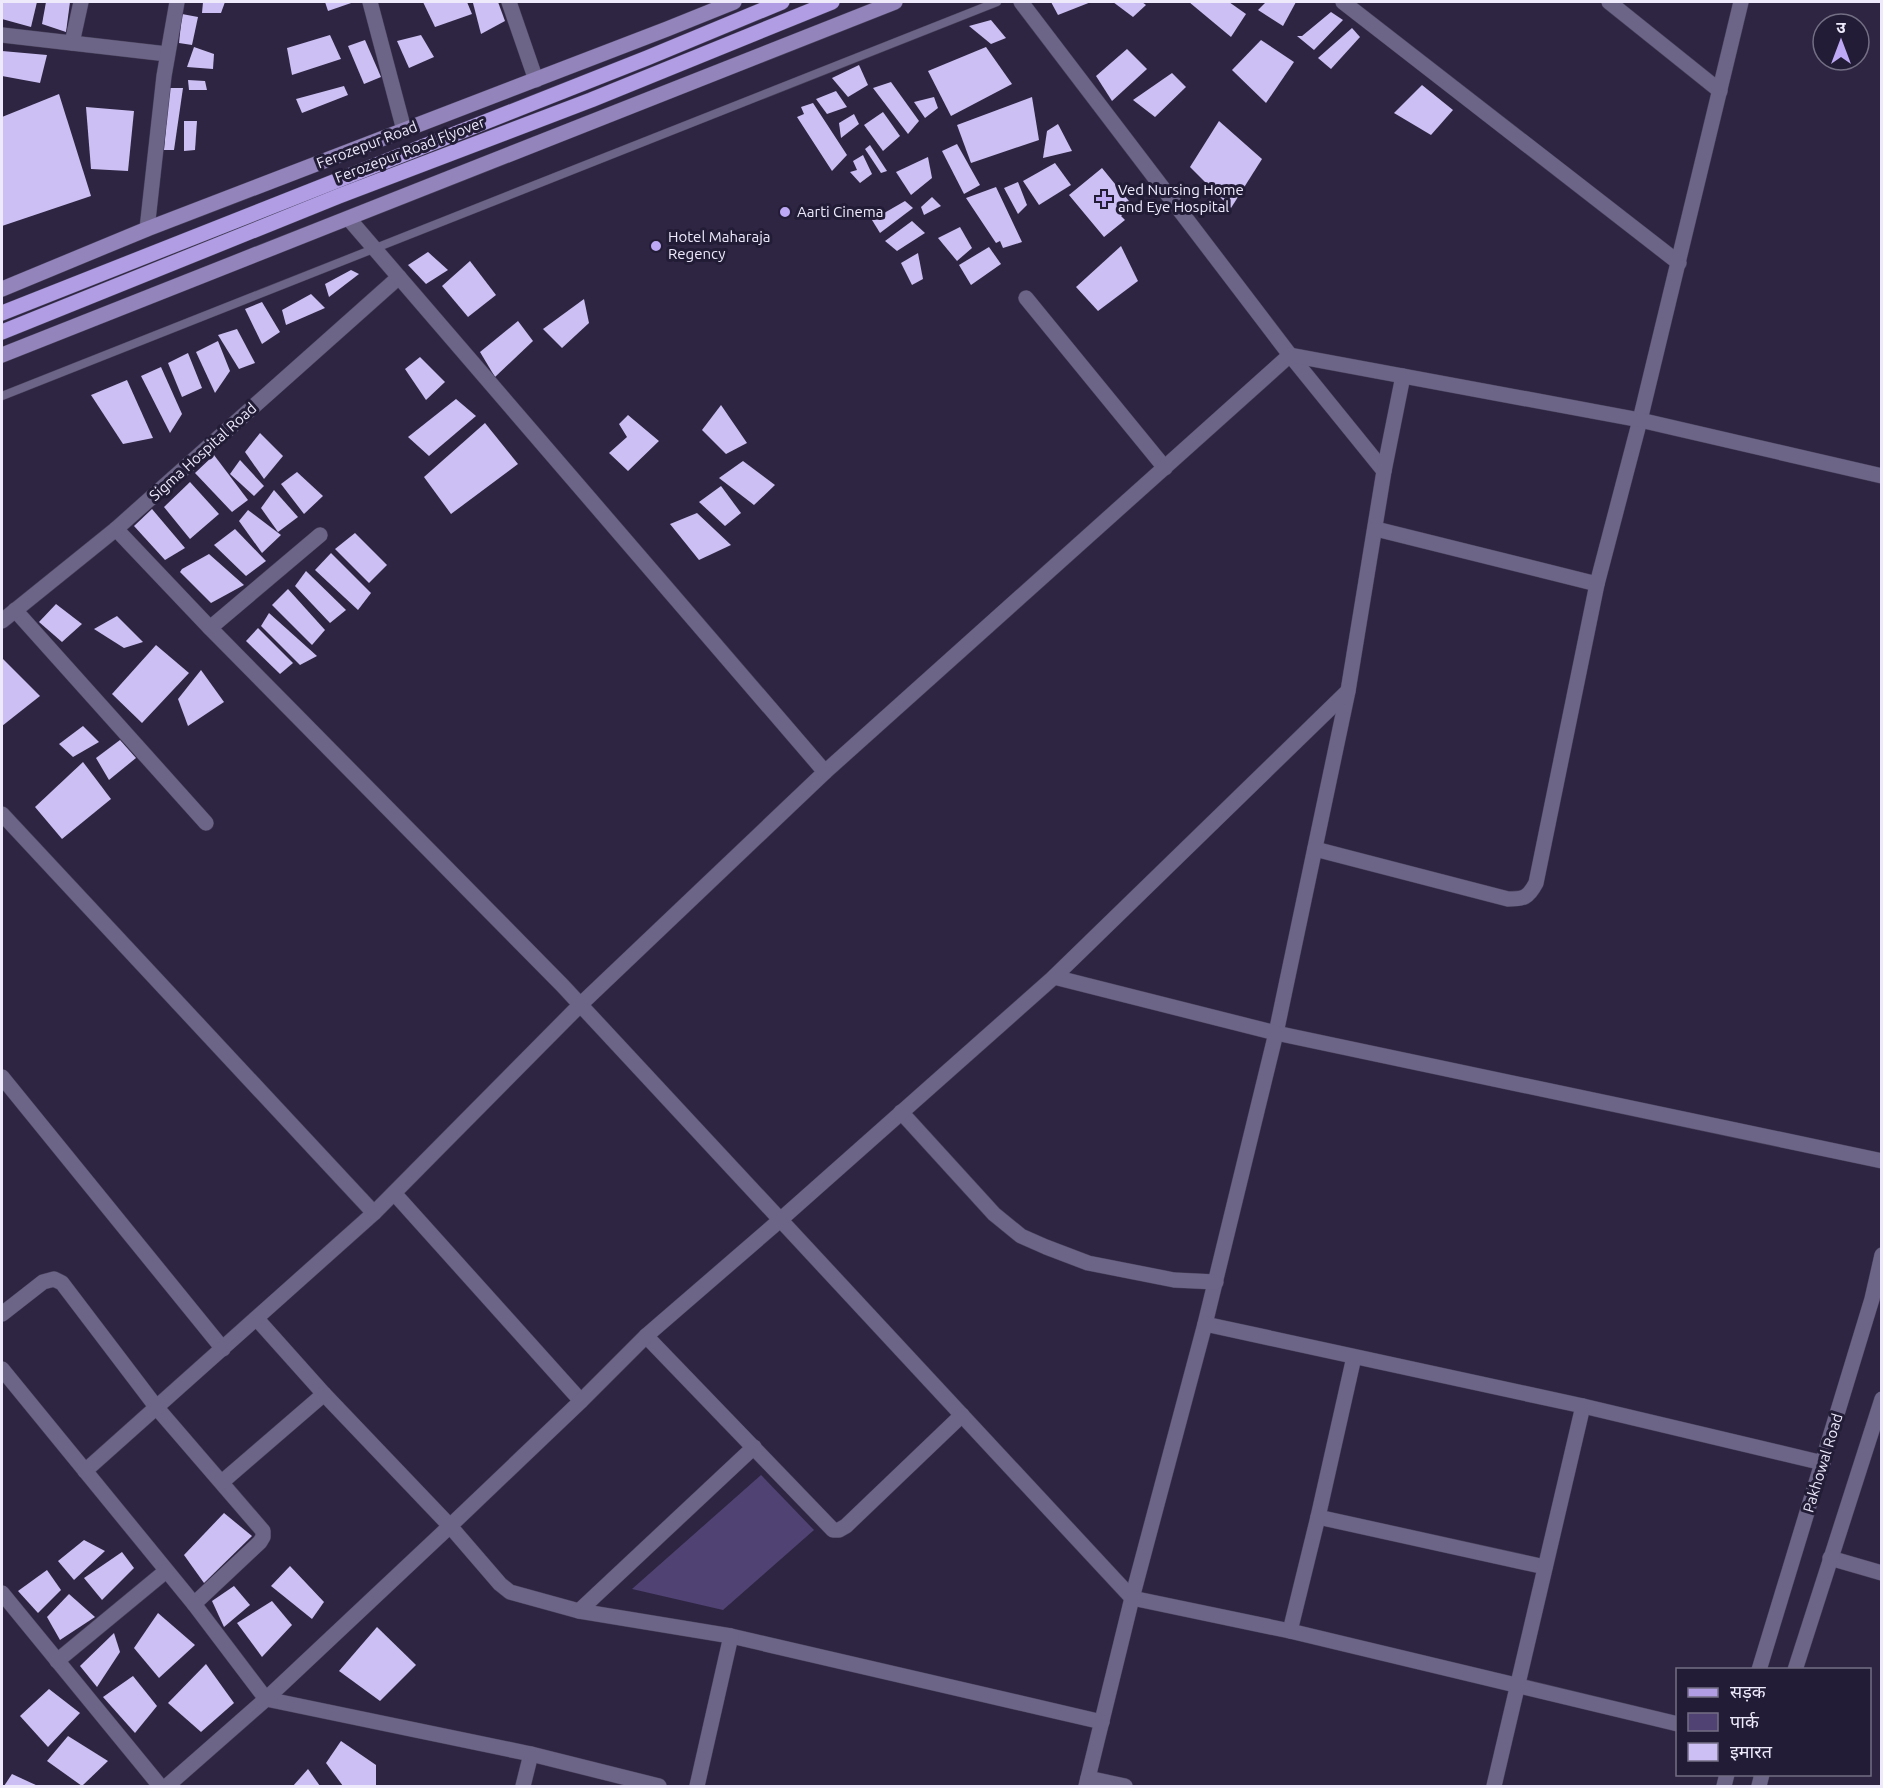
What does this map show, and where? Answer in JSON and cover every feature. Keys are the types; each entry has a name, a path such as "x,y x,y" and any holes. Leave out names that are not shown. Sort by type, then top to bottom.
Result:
{"main road":[{"name":"Ferozepur Road","path":"2,290 147,229 734,2"},
{"name":"Ferozepur Road Flyover","path":"2,313 647,58 782,2"},
{"name":"Ferozepur Road Flyover","path":"2,332 339,196 591,100 832,2"},
{"path":"2,355 895,2"}],"street":[{"path":"72,43 81,2"},
{"path":"147,229 167,54 177,2"},
{"path":"370,2 404,130"},
{"path":"509,2 536,80"},
{"path":"1021,2 1290,355 1384,471"},
{"path":"1343,2 1679,263"},
{"path":"1609,2 1720,91"},
{"path":"1315,849 1508,898 1522,899 1531,893 1536,883 1597,585 1679,263 1741,2"},
{"path":"2,35 167,54"},
{"path":"349,219 825,772"},
{"name":"Sigma Hospital Road","path":"2,621 116,530 399,277"},
{"path":"1026,298 1165,468"},
{"path":"1290,355 1640,420 1881,476"},
{"path":"85,1471 374,1213 580,1005 825,772 1290,355"},
{"path":"1125,1786 1087,1782 1132,1598 1216,1282 1276,1033 1348,691 1384,471 1403,376"},
{"path":"1376,529 1597,585"},
{"path":"116,530 580,1005 1132,1598 1290,1631 1676,1724"},
{"path":"210,628 320,535"},
{"path":"15,610 206,823"},
{"path":"166,1786 266,1699 581,1401 645,1336 779,1221 1054,977 1348,691"},
{"path":"2,814 374,1213"},
{"path":"1054,977 1276,1033 1881,1161"},
{"path":"2,1077 223,1349"},
{"path":"901,1112 994,1214 1021,1236 1098,1265 1174,1280 1216,1282"},
{"path":"394,1193 581,1401"},
{"name":"Pakhowal Road","path":"1760,1668 1823,1463 1877,1300 1881,1255"},
{"path":"2,1314 43,1282 54,1279 62,1283 157,1408 260,1527 263,1532 260,1542 194,1604"},
{"path":"257,1318 324,1394 450,1526 500,1584 510,1592 579,1611 731,1636 1102,1722"},
{"path":"1205,1324 1583,1406 1823,1463"},
{"path":"645,1336 833,1530 846,1526 962,1415"},
{"path":"1290,1631 1354,1358"},
{"path":"3,1372 194,1604 266,1699 531,1754 659,1786"},
{"path":"222,1482 324,1394"},
{"path":"1796,1668 1830,1558 1875,1441 1881,1399"},
{"path":"1494,1786 1583,1406"},
{"path":"579,1611 754,1447"},
{"path":"1318,1516 1545,1567"},
{"path":"1830,1558 1881,1573"},
{"path":"57,1661 166,1571"},
{"path":"2,1593 160,1786"},
{"path":"696,1786 731,1636"},
{"path":"523,1786 531,1754"}],"lane":[{"path":"2,396 998,2"}],"green space":[{"path":"761,1475 814,1530 723,1610 632,1589"}],"building":[{"path":"2,2 37,2 31,27 2,19"},
{"path":"46,2 70,2 66,32 42,24"},
{"path":"203,2 225,2 221,13 202,13"},
{"path":"325,2 354,2 328,11"},
{"path":"423,2 467,2 472,14 435,27"},
{"path":"498,2 505,21 481,34 473,3"},
{"path":"1051,2 1091,2 1058,15"},
{"path":"1113,2 1142,2 1146,5 1133,17"},
{"path":"1189,2 1229,2 1246,14 1231,37"},
{"path":"1266,2 1296,2 1283,26 1258,10"},
{"path":"1331,12 1343,20 1314,50 1297,36 1302,36"},
{"path":"182,14 198,17 192,45 179,43"},
{"path":"991,20 1006,38 991,44 969,26"},
{"path":"1352,28 1360,37 1331,69 1318,58"},
{"path":"330,35 341,59 292,75 287,48"},
{"path":"421,35 434,57 409,68 397,41"},
{"path":"365,40 381,77 364,84 348,46"},
{"path":"1261,40 1294,62 1266,103 1232,70"},
{"path":"194,47 214,54 213,69 187,67"},
{"path":"986,47 1012,84 951,116 928,71"},
{"path":"1127,49 1147,69 1112,101 1096,76"},
{"path":"2,51 47,55 40,83 2,76"},
{"path":"859,65 868,85 848,97 832,78"},
{"path":"1172,73 1186,87 1155,117 1133,100"},
{"path":"188,80 205,81 207,90 189,90"},
{"path":"891,82 919,121 908,134 873,88"},
{"path":"1422,85 1453,110 1431,135 1394,113"},
{"path":"344,86 348,95 302,113 296,99"},
{"path":"169,88 183,88 174,150 164,150"},
{"path":"836,91 847,107 827,114 816,99"},
{"path":"59,94 91,196 2,226 2,117"},
{"path":"934,97 938,108 925,118 914,102"},
{"path":"1032,97 1039,140 971,163 957,125"},
{"path":"813,103 847,155 832,171 797,117 804,114 801,107"},
{"path":"86,107 134,111 128,171 91,169"},
{"path":"883,112 900,136 883,151 864,125"},
{"path":"854,114 859,124 841,138 839,123"},
{"path":"184,121 197,121 195,150 184,151"},
{"path":"1219,121 1262,159 1231,208 1190,167"},
{"path":"1058,124 1072,151 1043,158 1047,131"},
{"path":"957,144 980,185 964,194 942,151"},
{"path":"870,145 887,171 881,173 865,149"},
{"path":"863,155 872,174 860,183 850,172 857,170 853,161"},
{"path":"928,157 932,178 911,195 896,172"},
{"path":"1055,163 1071,185 1039,205 1023,181"},
{"path":"1102,168 1133,206 1121,216 1125,220 1104,237 1069,195"},
{"path":"1018,182 1027,205 1018,214 1004,188"},
{"path":"996,187 1022,242 1003,248 1000,241 996,243 966,198"},
{"path":"932,197 941,206 924,215 921,207"},
{"path":"905,201 913,208 880,233 872,220"},
{"path":"912,221 925,233 897,251 885,241"},
{"path":"960,227 972,248 957,261 938,238"},
{"path":"1121,246 1138,281 1098,311 1076,287"},
{"path":"989,247 1001,264 971,285 959,265"},
{"path":"428,252 448,270 426,284 408,265"},
{"path":"918,253 923,279 912,285 901,263"},
{"path":"470,261 496,295 468,317 442,286"},
{"path":"351,270 359,274 329,297 325,284"},
{"path":"311,294 325,308 286,325 282,310"},
{"path":"584,299 589,323 562,348 543,329"},
{"path":"262,302 280,332 262,344 245,309"},
{"path":"518,321 533,341 495,377 480,352"},
{"path":"237,329 255,363 239,369 218,335"},
{"path":"218,341 230,371 215,393 196,352"},
{"path":"188,353 202,388 182,397 168,363"},
{"path":"420,357 445,382 426,400 405,369"},
{"path":"161,367 182,414 170,433 141,376"},
{"path":"127,380 153,438 123,444 91,395"},
{"path":"456,399 476,416 429,456 408,437"},
{"path":"721,405 747,443 726,454 702,430"},
{"path":"628,415 659,441 628,471 609,453 627,437 619,424"},
{"path":"485,423 518,464 451,514 424,477"},
{"path":"260,433 283,456 264,479 245,452"},
{"path":"214,455 248,500 232,512 195,473"},
{"path":"240,460 264,486 254,496 230,474"},
{"path":"743,461 775,485 754,505 719,478"},
{"path":"297,472 323,496 304,514 281,484"},
{"path":"190,482 219,514 190,539 164,507"},
{"path":"721,486 741,513 725,526 699,502"},
{"path":"274,490 298,517 278,532 261,508"},
{"path":"152,509 185,548 165,560 134,526"},
{"path":"248,510 281,535 262,553 239,521"},
{"path":"697,513 731,545 699,560 670,524"},
{"path":"235,529 266,561 246,576 214,545"},
{"path":"355,533 387,565 369,583 335,549"},
{"path":"331,553 371,593 358,610 315,570"},
{"path":"209,554 244,585 211,603 180,572"},
{"path":"306,571 346,610 330,623 295,586"},
{"path":"288,589 325,630 312,645 272,605"},
{"path":"56,604 82,624 62,642 39,622"},
{"path":"269,613 317,656 300,665 261,626"},
{"path":"117,616 143,642 124,648 94,629"},
{"path":"258,628 293,663 280,674 246,641"},
{"path":"156,645 189,673 142,723 112,694"},
{"path":"2,658 40,696 2,726"},
{"path":"201,670 224,702 188,726 178,699"},
{"path":"83,726 99,742 73,757 59,744"},
{"path":"120,740 136,758 109,780 96,758"},
{"path":"83,762 111,799 62,839 35,807"},
{"path":"224,1513 252,1536 204,1583 184,1555"},
{"path":"84,1540 105,1551 74,1580 58,1561"},
{"path":"122,1552 134,1568 102,1600 84,1578"},
{"path":"290,1566 324,1602 312,1619 271,1586"},
{"path":"47,1570 61,1590 38,1613 18,1591"},
{"path":"234,1586 250,1605 224,1627 212,1601"},
{"path":"69,1594 95,1617 60,1640 47,1617"},
{"path":"272,1601 292,1625 262,1657 237,1623"},
{"path":"158,1613 195,1645 159,1678 134,1648"},
{"path":"377,1627 416,1665 380,1701 339,1671"},
{"path":"114,1633 120,1652 97,1687 80,1666"},
{"path":"206,1664 234,1703 201,1732 168,1703"},
{"path":"133,1676 157,1706 135,1733 103,1697"},
{"path":"49,1689 80,1713 48,1747 20,1716"},
{"path":"68,1736 108,1761 82,1786 47,1761"},
{"path":"341,1741 376,1765 376,1786 343,1786 326,1763"},
{"path":"308,1769 320,1786 293,1786"},
{"path":"12,1774 38,1786 4,1786"}],"place":[{"name":"Ved Nursing Home and Eye Hospital","path":"1104,199"},
{"name":"Aarti Cinema","path":"785,212"},
{"name":"Hotel Maharaja Regency","path":"656,246"}]}
